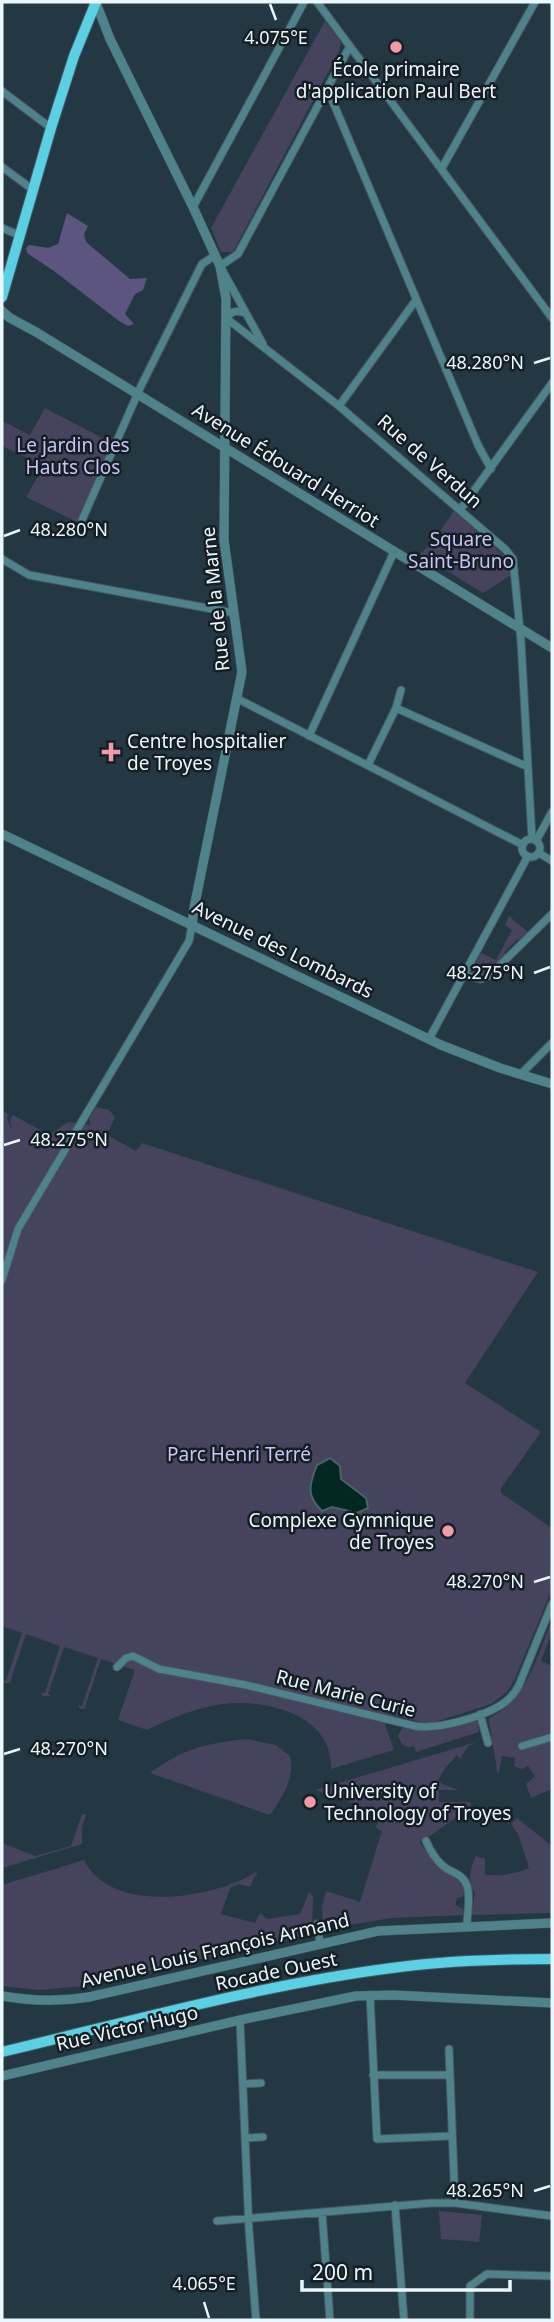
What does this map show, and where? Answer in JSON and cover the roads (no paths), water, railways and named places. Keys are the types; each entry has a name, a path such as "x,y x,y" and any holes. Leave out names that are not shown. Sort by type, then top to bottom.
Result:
{"main road":[{"path":"2,297 5,274 74,56 93,5"},
{"name":"Rocade Ouest","path":"5,2051 329,1977 434,1964 552,1959"}],"street":[{"path":"193,207 304,2"},
{"path":"317,2 551,314"},
{"path":"442,168 535,2"},
{"name":"Rue de Verdun","path":"93,5 193,207 214,256 266,347"},
{"path":"220,266 238,254 350,46"},
{"path":"2,91 51,128"},
{"path":"325,91 330,95 478,445 491,469"},
{"path":"2,167 32,189"},
{"path":"2,228 19,235"},
{"path":"82,520 138,394 202,264 214,256"},
{"name":"Rue de la Marne","path":"192,925 242,672 224,540 226,299 220,266"},
{"path":"340,406 416,300"},
{"path":"226,318 237,310 245,313 244,318 236,324 226,339"},
{"name":"Avenue Édouard Herriot","path":"2,311 552,648"},
{"name":"Rue de Verdun","path":"226,318 340,406 506,550 513,559 534,840"},
{"path":"460,510 552,383"},
{"path":"309,736 394,552"},
{"path":"2,559 29,575 234,613"},
{"path":"368,765 396,708 401,690"},
{"path":"238,699 523,845"},
{"path":"396,708 528,766"},
{"path":"523,845 534,840 552,812"},
{"name":"Avenue des Lombards","path":"2,834 429,1039 500,1068 552,1084"},
{"path":"534,840 540,848 539,853"},
{"path":"523,845 528,856 533,857 539,853"},
{"path":"539,853 552,861"},
{"path":"429,1039 528,856"},
{"path":"464,975 481,979 490,975 552,914"},
{"path":"2,1280 18,1229 189,941 192,925"},
{"path":"522,1074 552,1043"},
{"path":"94,1100 103,1104"},
{"name":"Rue Marie Curie","path":"117,1667 126,1658 133,1656 159,1669 235,1683 422,1728 436,1727 503,1704 516,1691 552,1604"},
{"path":"480,1714 488,1743"},
{"path":"522,1746 552,1737"},
{"path":"426,1841 443,1867 461,1875 468,1887 467,1926"},
{"name":"Avenue Louis François Armand","path":"2,1996 62,2001 89,1997 378,1931 552,1923"},
{"path":"317,1924 320,1943"},
{"path":"370,1995 377,2139 452,2136"},
{"name":"Rue Victor Hugo","path":"2,2076 312,2004 370,1995 552,2003"},
{"path":"240,2020 256,2320"},
{"path":"449,2049 455,2203"},
{"path":"373,2075 450,2075"},
{"path":"243,2084 261,2083"},
{"path":"246,2138 263,2137"},
{"path":"217,2221 395,2205 455,2203 552,2216"},
{"path":"395,2205 404,2320"},
{"path":"322,2211 330,2320"},
{"path":"470,2320 470,2286 487,2274 552,2276"}],"place":[{"name":"École primaire d'application Paul Bert","path":"396,47"},
{"name":"Centre hospitalier de Troyes","path":"111,752"},
{"name":"Complexe Gymnique de Troyes","path":"448,1531"},
{"name":"University of Technology of Troyes","path":"310,1802"}],"park label":[{"name":"Le jardin des Hauts Clos","path":"73,456"},
{"name":"Square Saint-Bruno","path":"461,550"},
{"name":"Parc Henri Terré","path":"239,1454"}]}
